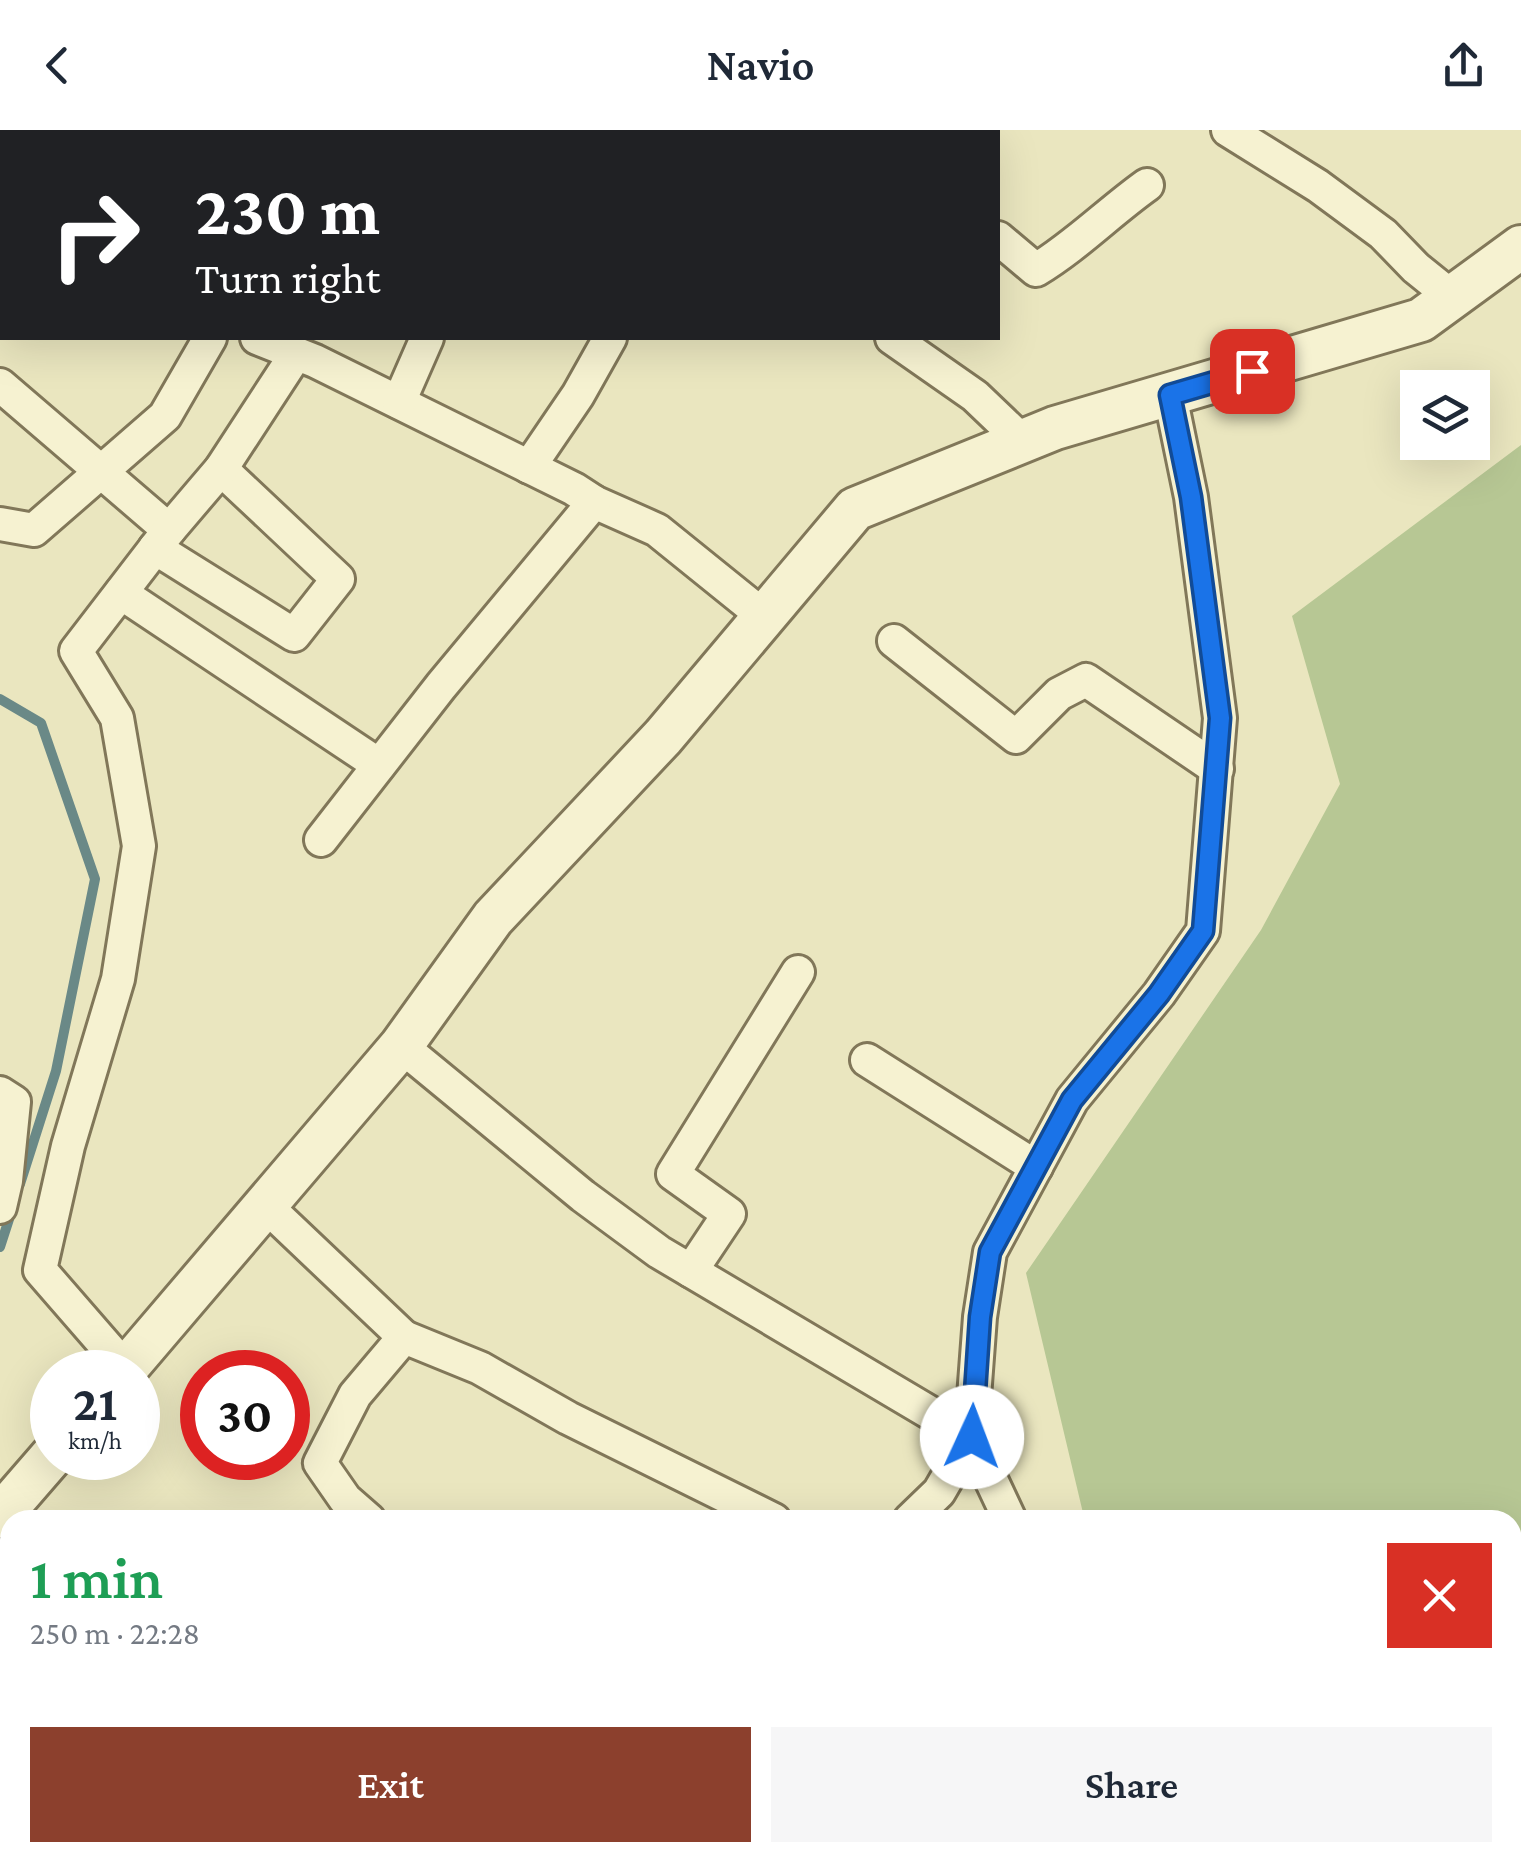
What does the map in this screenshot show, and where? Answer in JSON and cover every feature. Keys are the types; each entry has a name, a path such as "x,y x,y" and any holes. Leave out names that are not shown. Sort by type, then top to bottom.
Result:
{"street":[{"path":"1228,130 1318,186 1383,234 1452,297"},
{"path":"1000,240 1036,270 1058,257 1105,215 1147,185"},
{"path":"143,1350 401,1046 493,918 663,738 855,509 1022,441 1421,320 1521,247"},
{"path":"0,524 34,530 165,416 209,340"},
{"path":"262,340 399,402 657,530 766,618"},
{"path":"399,402 426,340"},
{"path":"529,467 578,395 609,340"},
{"path":"895,340 974,396 1022,441"},
{"path":"107,1350 40,1270 68,1146 118,978 139,846 118,718 76,651 221,469 296,354"},
{"path":"0,385 101,472 162,539 294,635 338,579 221,469"},
{"path":"920,1510 939,1492 972,1437 980,1317 990,1252 1072,1100 1159,994 1203,931 1220,718 1191,497 1170,395"},
{"path":"321,840 594,502"},
{"path":"121,593 380,765"},
{"path":"894,640 1016,737 1059,694 1086,680 1216,768"},
{"path":"691,1271 730,1214 673,1174 798,972"},
{"path":"401,1046 583,1196 659,1252 972,1437 1005,1510"},
{"path":"867,1060 1036,1167"},
{"path":"0,1093 14,1102 0,1207"},
{"path":"265,1206 404,1337 480,1368 568,1418 754,1510"},
{"path":"357,1510 320,1463 355,1395 404,1337"},
{"path":"5,1510 31,1480"}],"green space":[{"path":"1521,445 1521,1510 1082,1510 1026,1273 1261,930 1340,784 1292,616"}],"waterway":[{"path":"0,699 41,723 95,879 56,1071 20,1184"},
{"path":"0,1247 12,1210"}],"route":[{"path":"972,1437 972,1394 990,1252 1072,1100 1159,994 1203,931 1220,718 1191,497 1170,395 1252,371"}]}
